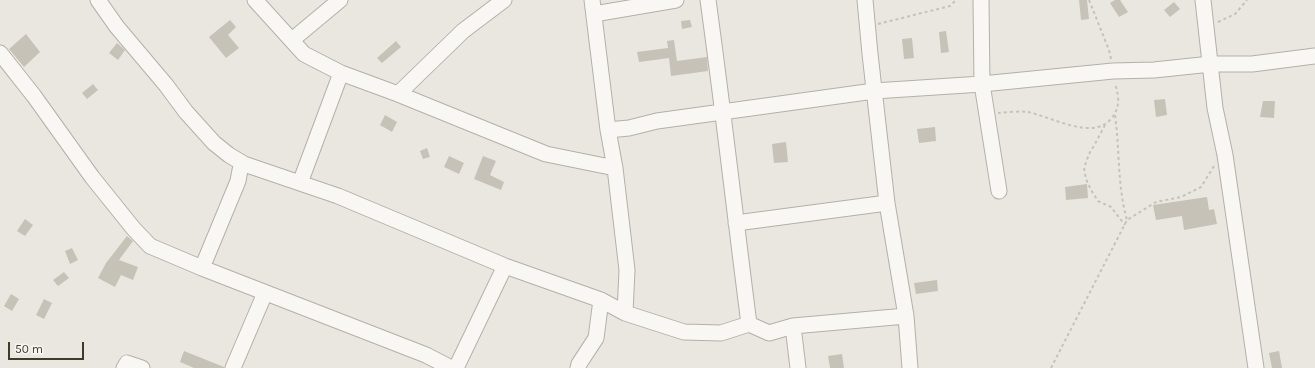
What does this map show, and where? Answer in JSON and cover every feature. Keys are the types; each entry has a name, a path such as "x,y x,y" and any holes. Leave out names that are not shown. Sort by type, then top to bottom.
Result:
{"street":[{"path":"98,0 117,27 195,122 214,143 229,155 244,164 338,196 505,266 600,300 625,313 684,332 721,333 749,324 769,333 793,326 906,316"},
{"path":"255,0 304,54 341,73 398,94 546,154 615,168"},
{"path":"292,40 340,0"},
{"path":"398,94 463,31 504,0"},
{"path":"625,313 627,270 593,7 676,0"},
{"path":"708,0 749,324"},
{"path":"866,0 874,91 887,203 906,316 910,368"},
{"path":"981,0 982,84 988,113 999,191"},
{"path":"1203,0 1216,108 1225,155 1256,368"},
{"path":"0,53 34,96 92,177 133,228 150,246 426,356 451,368"},
{"path":"608,130 628,128 657,121 874,91 982,84 1113,71 1175,69 1211,64 1252,64 1315,56"},
{"path":"300,183 341,73"},
{"path":"202,268 238,181 240,170 244,164"},
{"path":"736,224 887,203"},
{"path":"456,368 505,266"},
{"path":"234,368 265,293"},
{"path":"578,368 579,364 596,338 600,300"},
{"path":"793,326 798,368"},
{"path":"124,368 127,363 142,368"}],"path":[{"path":"868,26 950,6 956,0"},
{"path":"1051,368 1127,220 1120,190 1118,134 1115,115 1119,99 1109,50 1089,0"},
{"path":"1206,28 1234,14 1247,0"},
{"path":"988,113 1027,112 1071,125 1092,128 1105,125"},
{"path":"1115,115 1105,125 1096,144 1089,154 1084,168 1086,179 1098,201 1111,207 1125,226"},
{"path":"1127,220 1156,202 1181,197 1201,187 1211,169 1225,155"}],"building":[{"path":"1079,0 1087,0 1089,19 1081,20"},
{"path":"1115,0 1120,0 1128,12 1119,17 1110,3"},
{"path":"1174,2 1180,9 1170,17 1164,10"},
{"path":"230,20 236,27 228,35 239,48 226,58 209,37"},
{"path":"690,20 692,27 682,29 681,21"},
{"path":"946,31 949,52 941,53 939,32"},
{"path":"26,34 40,52 24,67 9,49"},
{"path":"912,38 914,58 904,59 902,39"},
{"path":"674,40 677,61 707,57 708,71 671,76 669,58 639,62 637,52 668,48 667,41"},
{"path":"396,41 401,47 382,63 377,58"},
{"path":"117,43 125,50 118,60 109,53"},
{"path":"93,84 98,90 87,99 82,93"},
{"path":"1165,99 1167,115 1156,117 1154,100"},
{"path":"1263,101 1275,101 1274,118 1260,117"},
{"path":"385,115 397,122 392,132 380,125"},
{"path":"935,127 936,141 919,143 917,129"},
{"path":"786,142 788,162 774,163 772,144"},
{"path":"427,148 430,157 423,159 420,151"},
{"path":"449,156 464,163 459,174 444,167"},
{"path":"483,156 496,161 490,175 504,182 501,190 474,179"},
{"path":"1087,184 1088,198 1066,200 1065,187"},
{"path":"1207,197 1209,210 1214,209 1217,224 1184,230 1182,216 1156,220 1153,205"},
{"path":"25,219 33,225 25,236 17,231"},
{"path":"127,236 133,241 119,260 138,267 133,280 121,275 115,287 98,278 106,263"},
{"path":"72,248 78,260 70,264 65,251"},
{"path":"64,272 69,278 58,286 53,280"},
{"path":"937,280 938,291 916,294 914,283"},
{"path":"11,294 19,299 12,311 4,306"},
{"path":"44,299 52,303 44,319 36,315"},
{"path":"184,351 224,368 194,368 180,362"},
{"path":"1279,351 1282,368 1272,368 1269,353"},
{"path":"842,354 844,368 830,368 828,356"}]}
